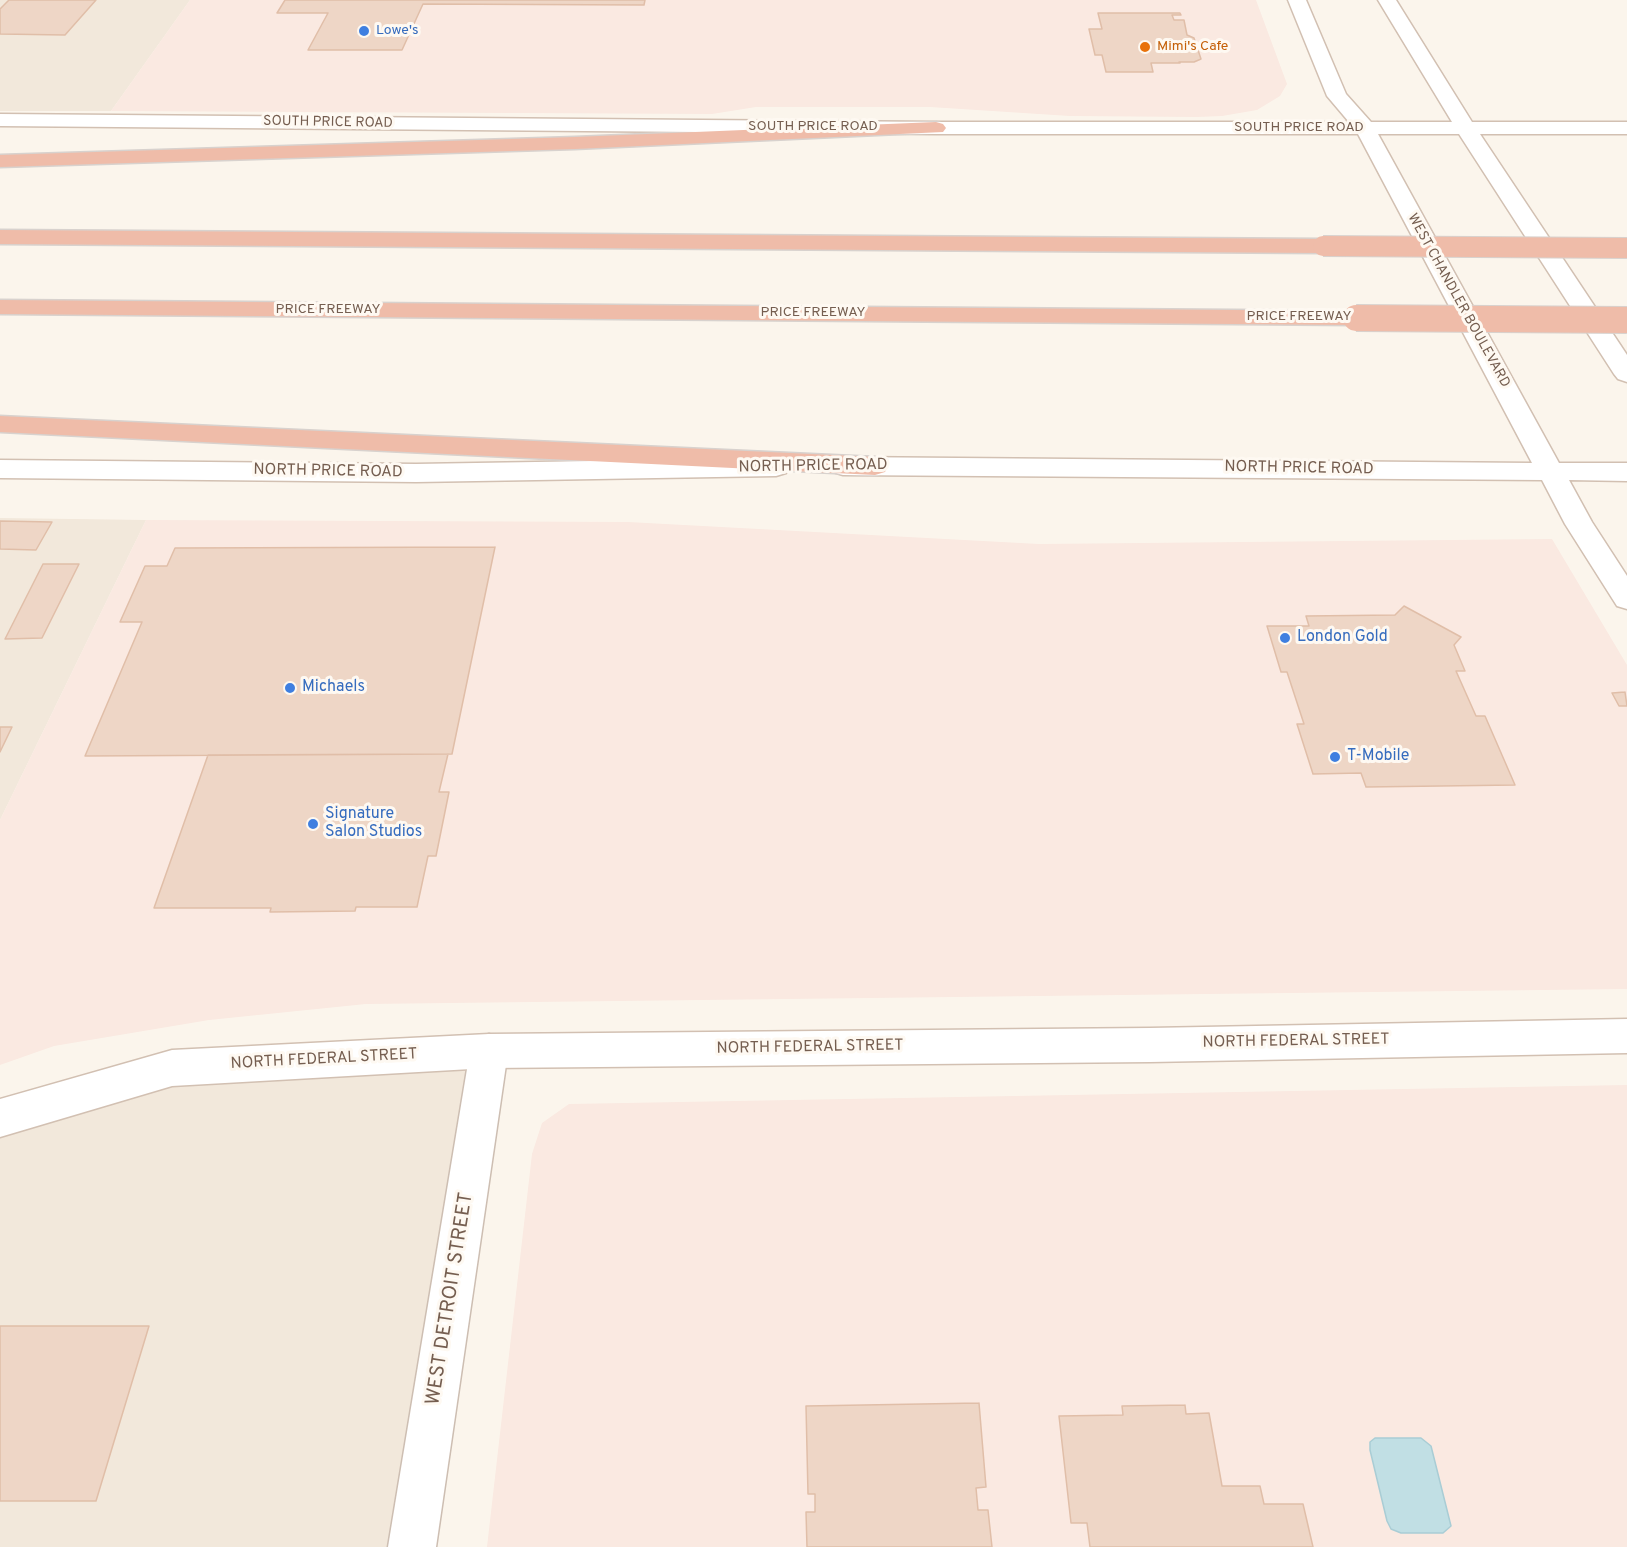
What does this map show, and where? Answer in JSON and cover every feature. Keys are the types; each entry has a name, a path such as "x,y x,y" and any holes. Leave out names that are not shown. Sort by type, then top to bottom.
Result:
{"highway":[{"path":"0,161 563,143 936,128"},
{"path":"0,237 1627,248"},
{"name":"PRICE FREEWAY","path":"0,307 1627,320"},
{"path":"0,424 875,466"}],"main road":[{"name":"WEST CHANDLER BOULEVARD","path":"1297,0 1337,96 1365,128 1579,524 1627,599"},
{"path":"1387,0 1467,129 1627,374"},
{"name":"SOUTH PRICE ROAD","path":"0,120 936,128 1627,128"},
{"name":"NORTH PRICE ROAD","path":"0,469 416,473 875,466 1627,472"},
{"name":"NORTH FEDERAL STREET","path":"0,1118 172,1068 489,1051 1162,1044 1627,1036"},
{"name":"WEST DETROIT STREET","path":"412,1547 489,1051"}],"shaded area":[{"path":"0,0 190,0 111,111 0,111"},
{"path":"190,0 1256,0 1287,84 1280,96 1257,110 1222,116 1197,117 1070,116 930,107 756,107 712,114 111,111"},
{"path":"0,518 146,520 0,820"},
{"path":"146,520 628,522 1039,544 1552,539 1627,665 1627,989 366,1004 209,1020 54,1046 0,1065 0,820"},
{"path":"489,1051 411,1547 0,1547 0,1118 172,1068"},
{"path":"1627,1085 1627,1547 487,1547 532,1154 542,1123 569,1104"}],"water":[{"path":"1375,1438 1421,1438 1431,1446 1451,1526 1443,1533 1401,1533 1391,1529 1387,1521 1370,1450 1370,1442"}],"building":[{"path":"9,0 96,0 65,35 0,34 0,9"},
{"name":"Lowe's","path":"285,0 645,0 644,5 423,4 402,50 308,50 328,13 277,13"},
{"name":"Mimi's Cafe","path":"1098,13 1180,13 1181,15 1172,15 1174,20 1184,20 1187,35 1194,38 1201,59 1194,62 1151,63 1153,72 1106,72 1102,55 1095,55 1089,29 1102,29"},
{"path":"0,521 52,522 36,550 0,549"},
{"name":"Michaels","path":"495,547 452,754 85,756 142,622 120,622 145,566 167,566 175,548"},
{"path":"43,564 79,564 42,638 5,639"},
{"path":"1404,606 1461,637 1454,645 1465,671 1456,671 1476,716 1485,716 1515,785 1366,787 1361,773 1313,774 1297,724 1304,724 1287,672 1281,672 1267,626 1309,626 1306,616 1395,615"},
{"path":"1625,692 1627,706 1619,706 1612,693"},
{"path":"0,727 12,727 0,752"},
{"name":"Signature Salon Studios","path":"448,754 439,792 449,792 436,856 428,856 417,907 356,907 355,911 270,912 271,908 154,908 208,755"},
{"path":"0,1326 149,1326 96,1501 0,1501"},
{"path":"979,1403 986,1487 976,1488 978,1510 988,1510 992,1547 807,1547 806,1512 815,1512 815,1494 808,1494 806,1406"},
{"path":"1185,1405 1186,1414 1209,1413 1222,1486 1260,1486 1264,1504 1303,1504 1313,1547 1090,1547 1087,1523 1071,1523 1059,1416 1123,1415 1122,1406"}],"place":[{"name":"Lowe's","path":"364,31"},
{"name":"Mimi's Cafe","path":"1145,47"},
{"name":"London Gold","path":"1285,638"},
{"name":"Michaels","path":"290,688"},
{"name":"T-Mobile","path":"1335,757"},
{"name":"Signature Salon Studios","path":"313,824"}]}
